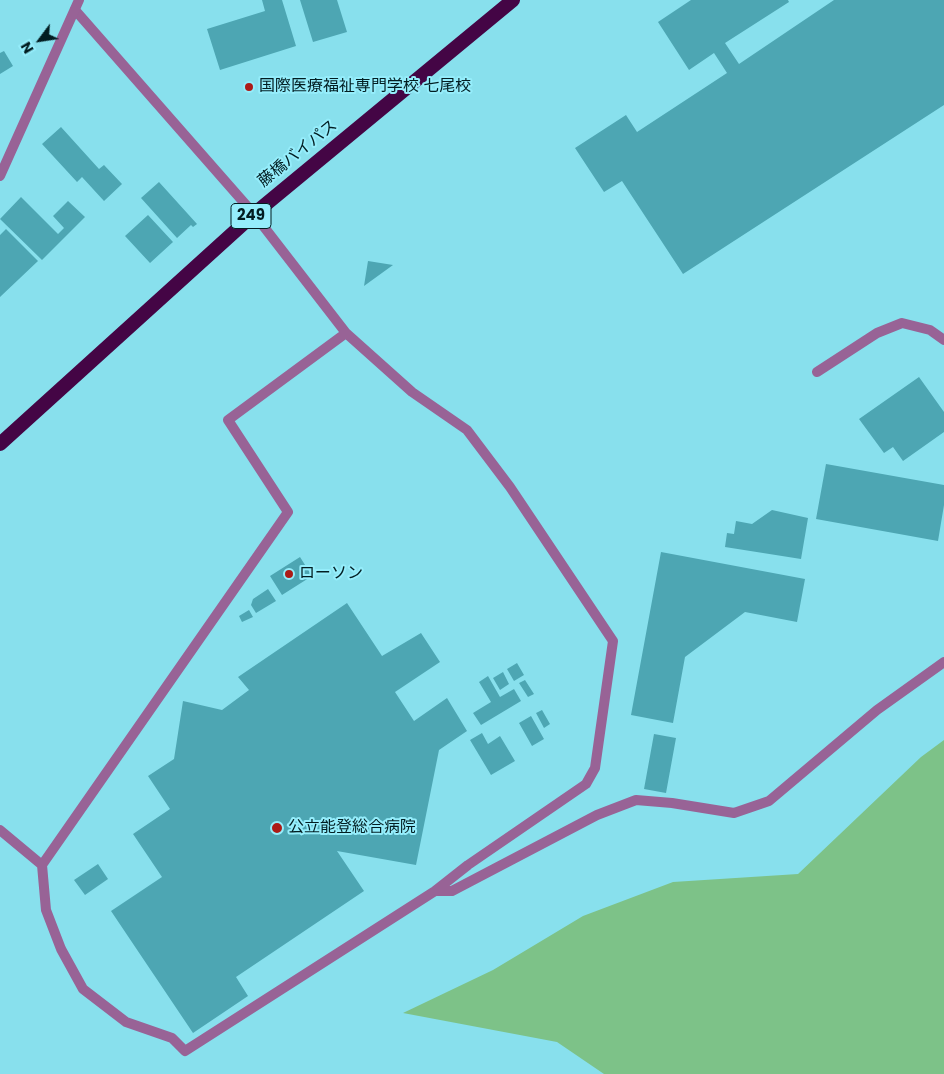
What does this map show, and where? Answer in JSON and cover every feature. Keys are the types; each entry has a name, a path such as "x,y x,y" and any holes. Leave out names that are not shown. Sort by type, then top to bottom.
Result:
{"highway":[{"name":"藤橋バイパス","path":"0,444 254,214 513,0"}],"street":[{"path":"0,176 77,5 254,214 346,333 412,392 467,430 510,487 613,641 595,768 586,784 468,865 435,891 185,1051 172,1038 126,1022 83,989 61,949 46,910 42,865 288,512 228,420 346,333"},
{"path":"818,372 876,333 902,323 930,330 944,340"},
{"path":"435,891 452,891 598,815 636,800 672,803 734,813 769,801 877,710 944,662"},
{"path":"0,830 42,865"}],"green space":[{"path":"944,740 944,1074 604,1074 557,1042 403,1013 493,970 583,916 673,882 798,874 921,757"}],"building":[{"path":"262,0 282,0 296,46 220,70 207,29 265,11"},
{"path":"300,0 337,0 347,32 313,42"},
{"path":"691,0 788,0 789,2 725,43 739,64 834,0 944,0 944,105 683,274 622,181 604,192 575,148 626,115 637,132 727,73 714,53 689,70 658,22"},
{"path":"4,51 13,66 0,74 0,53"},
{"path":"61,127 99,169 104,165 122,184 104,201 82,177 77,182 42,144"},
{"path":"159,182 197,224 193,227 191,225 177,238 141,198"},
{"path":"21,197 58,234 64,228 53,216 68,201 85,217 42,260 0,219"},
{"path":"148,215 173,242 150,263 125,236"},
{"path":"6,229 38,261 0,297 0,235"},
{"path":"368,261 393,265 364,286"},
{"path":"919,377 944,412 944,432 903,461 893,447 884,453 859,419"},
{"path":"826,464 944,485 944,505 938,541 816,519"},
{"path":"772,510 808,518 801,559 725,547 727,533 734,534 736,521 752,524"},
{"path":"661,552 805,579 797,622 745,612 685,657 673,723 631,715"},
{"path":"300,557 312,576 282,595 270,576"},
{"path":"268,589 276,601 256,613 251,605 253,599"},
{"name":"公立能登総合病院","path":"347,603 382,656 421,633 440,662 395,692 414,721 447,698 467,731 439,750 416,865 337,851 364,891 236,977 248,996 193,1033 111,911 162,877 133,834 170,809 148,776 174,759 183,701 222,710 249,690 238,677"},
{"path":"249,610 253,617 242,622 239,616"},
{"path":"517,663 524,675 514,681 507,669"},
{"path":"503,672 509,684 500,690 493,678"},
{"path":"488,676 500,697 514,689 521,701 481,725 473,713 491,702 479,682"},
{"path":"525,680 534,694 528,697 519,683"},
{"path":"542,710 550,724 544,728 536,713"},
{"path":"531,716 544,739 532,746 519,723"},
{"path":"482,733 488,744 500,736 515,761 491,775 470,740"},
{"path":"654,734 676,738 666,793 644,789"},
{"path":"98,864 108,879 85,895 74,880"}],"place":[{"name":"国際医療福祉専門学校 七尾校","path":"249,87"},
{"name":"ローソン","path":"289,574"},
{"name":"公立能登総合病院","path":"277,828"}]}
